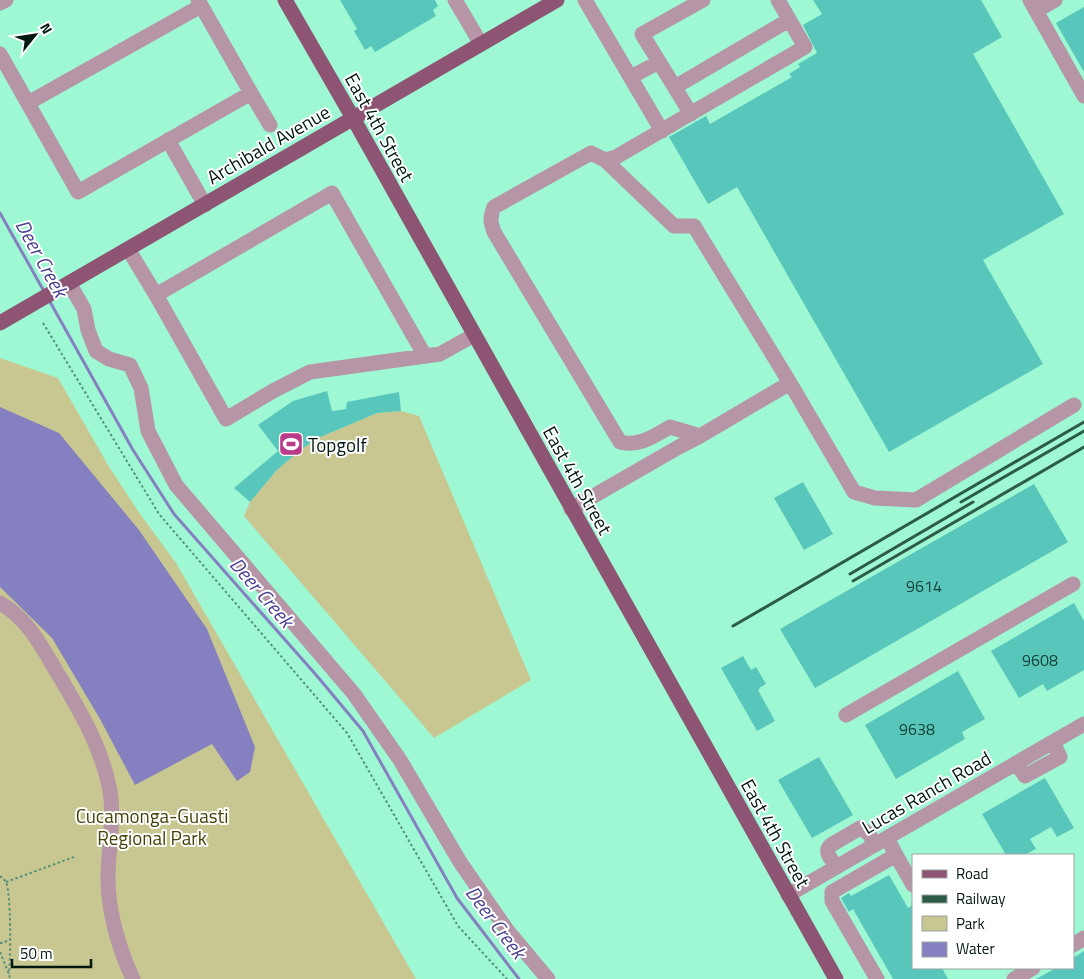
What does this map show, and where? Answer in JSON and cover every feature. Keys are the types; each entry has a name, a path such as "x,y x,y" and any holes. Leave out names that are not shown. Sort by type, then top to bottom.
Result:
{"main road":[{"name":"East 4th Street","path":"285,0 836,979"},
{"name":"Archibald Avenue","path":"0,323 557,0"}],"street":[{"path":"0,4 6,0"},
{"path":"456,0 481,44"},
{"path":"585,0 662,130"},
{"path":"691,114 642,34 702,0"},
{"path":"605,160 616,157 805,47 778,0"},
{"path":"1055,0 1033,6 1084,96"},
{"path":"28,104 200,3 270,125"},
{"path":"675,87 789,20"},
{"path":"0,54 78,192 250,93"},
{"path":"631,76 659,62"},
{"path":"168,140 205,205"},
{"path":"700,436 670,427 643,442 630,445 620,442 494,232 490,222 494,207 591,153 605,160 674,226 694,226 854,492 874,498 916,500 1074,405"},
{"path":"156,295 332,193 425,356"},
{"path":"128,249 226,419 272,391 310,372 440,354 474,336"},
{"path":"62,287 84,310 88,330 96,350 109,359 130,365 141,388 148,431 176,485 354,694 400,760 460,862 507,930 548,979"},
{"path":"571,509 790,384"},
{"path":"846,715 1073,584"},
{"path":"0,603 24,622 38,640 80,711 102,762 110,787 111,833 108,874 111,907 120,945 133,979"},
{"name":"Lucas Ranch Road","path":"788,895 1084,724"},
{"path":"837,867 827,852 828,847 860,828 896,854 912,882"},
{"path":"877,979 832,901 832,892 896,854"},
{"path":"1014,979 1031,969"}],"path":[{"path":"43,323 159,514 347,733 458,926 506,979"},
{"path":"6,882 74,856"},
{"path":"0,876 6,882 8,896 9,974"},
{"path":"0,943 4,943 10,938"},
{"path":"0,952 10,979"}],"green space":[{"name":"Cucamonga-Guasti Regional Park","path":"0,358 58,378 108,465 138,511 176,563 416,979 0,979"},
{"path":"401,411 419,416 531,680 434,738 244,516 250,502 276,471 299,451 318,438 377,413"}],"water":[{"path":"0,407 59,433 139,530 207,629 255,747 250,772 237,781 212,744 135,785 100,719 52,638 0,587"}],"building":[{"path":"340,0 435,0 438,6 433,10 436,16 375,52 371,46 365,50 354,31 357,29"},
{"path":"813,0 981,0 1002,37 973,54 1064,214 983,260 1043,364 889,452 737,187 708,204 669,137 706,116 710,124 792,77 789,74 800,67 798,64 817,53 803,25 822,14"},
{"path":"1084,7 1084,72 1056,23"},
{"name":"Topgolf","path":"327,391 332,411 346,409 347,402 399,392 401,411 377,413 318,438 299,451 276,471 250,502 234,488 278,451 258,425 293,401"},
{"path":"803,482 833,534 804,550 774,498"},
{"path":"1034,484 1068,542 815,688 780,629"},
{"path":"1074,603 1084,621 1084,670 1047,691 1043,684 1019,698 991,651"},
{"path":"743,656 751,670 756,667 766,684 758,690 775,721 757,731 721,668"},
{"path":"958,671 985,719 962,732 965,739 896,779 865,725"},
{"path":"819,757 853,815 812,838 778,780"},
{"path":"1045,778 1074,828 1057,837 1051,827 1030,839 1036,849 1026,854 1005,854 982,814"},
{"path":"889,875 908,908 912,906 912,969 943,969 948,979 893,979 853,909 849,912 841,898 849,893 851,896"},
{"path":"1084,951 1084,979 1036,979 1054,969 1074,969 1074,957"}],"waterway":[{"name":"Deer Creek","path":"0,213 45,293"},
{"name":"Deer Creek","path":"49,300 133,450 174,514 363,731 457,898 519,979"}],"railway":[{"path":"733,626 1084,422"},
{"path":"961,502 1084,431"},
{"path":"853,581 1084,447"},
{"path":"850,574 973,502"}],"place":[{"name":"Topgolf","path":"291,444"}]}
